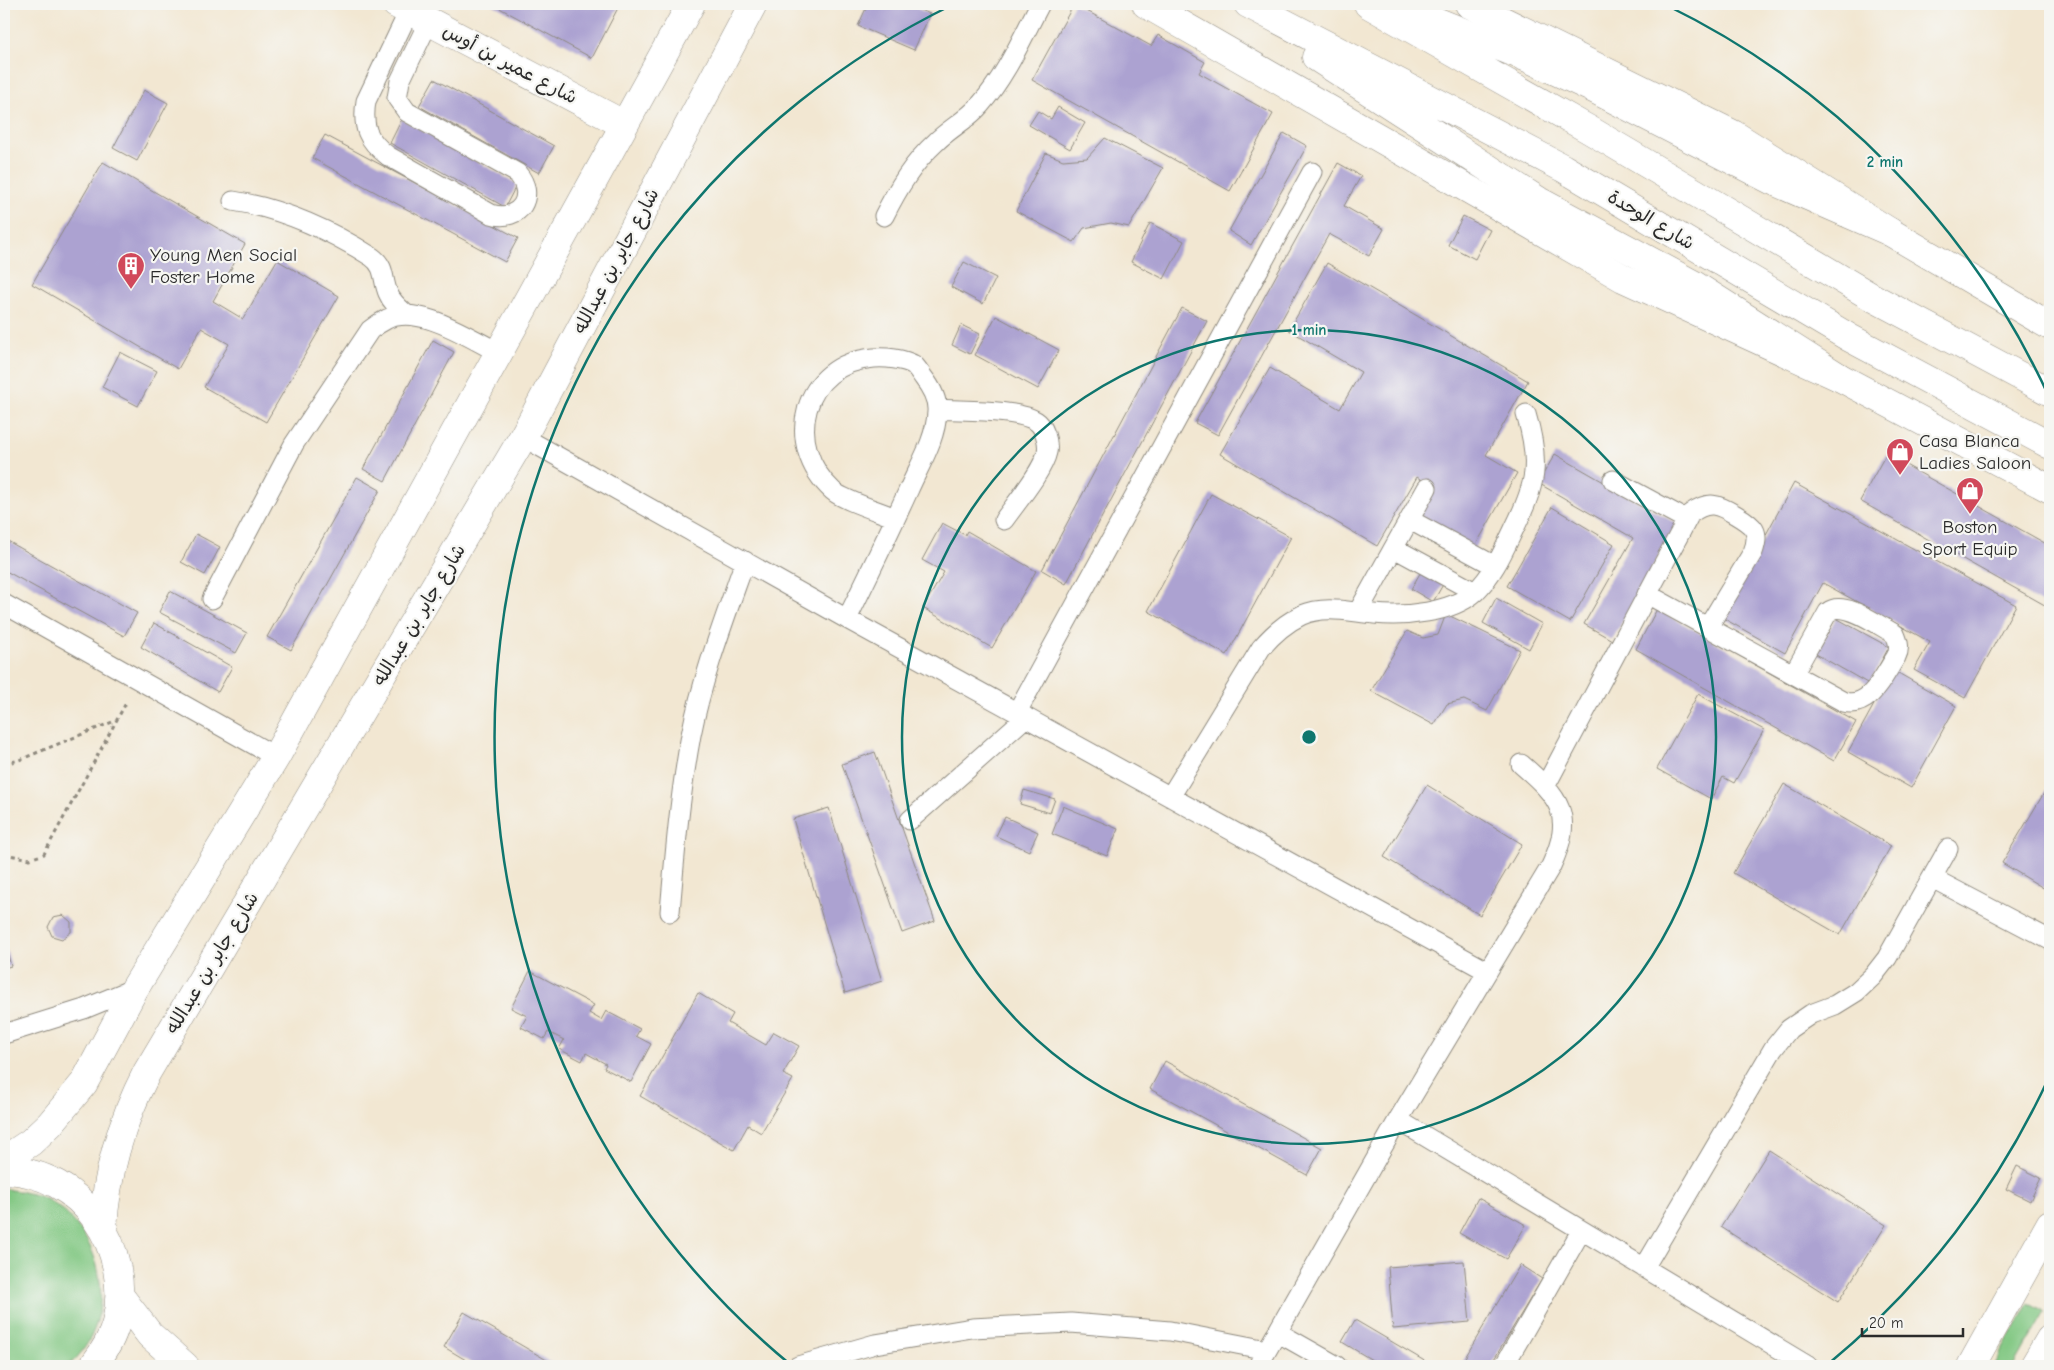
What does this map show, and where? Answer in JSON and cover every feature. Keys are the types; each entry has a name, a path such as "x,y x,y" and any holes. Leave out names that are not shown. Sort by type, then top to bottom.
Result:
{"main road":[{"path":"4,1160 31,1142 68,1104 84,1083 106,1046 135,988 276,756 691,4"},
{"path":"709,87 724,29 737,4"},
{"name":"شارع جابر بن عبدالله","path":"103,1229 104,1202 115,1148 134,1096 523,437 753,4"},
{"path":"1146,4 1623,278 1839,377 2050,488"},
{"path":"1233,4 1539,201 1693,284 1839,377"},
{"name":"شارع الوحدة","path":"1248,4 1563,168 1850,338 2050,445"},
{"path":"1368,4 1588,129 1870,296 2050,392"},
{"path":"1393,4 1539,63 1594,89 1773,181 1890,232"},
{"path":"1469,4 1733,134 1890,232 2050,326"},
{"name":"شارع عمير بن أوس","path":"412,12 624,124"},
{"path":"4,1170 15,1170 41,1177 65,1189 86,1207 103,1229 113,1250 117,1265 120,1296 116,1324 105,1350 93,1366"},
{"path":"1971,1366 2050,1224"},
{"path":"120,1296 150,1335 185,1366"},
{"path":"2034,1366 2050,1339"}],"lane":[{"path":"884,216 897,188 915,163 936,141 979,107 993,89 1040,4"},
{"path":"412,12 397,98 407,112 517,173 522,179 526,194 525,201 520,208 507,216 491,214 388,156 375,146 367,132 363,117 366,101 412,12"},
{"path":"366,101 397,98"},
{"path":"910,820 1022,714 1312,172"},
{"path":"233,201 278,210 299,218 372,257 379,263 383,271 388,294 396,306 407,315"},
{"path":"212,600 294,444 358,345 370,330 387,319 407,315 427,318 498,352"},
{"path":"847,619 895,518 934,434 937,409 930,386 914,365 887,357 859,359 834,370 814,391 804,417 805,446 816,472 835,492 895,518"},
{"path":"937,409 1022,415 1037,422 1046,435 1048,451 1041,466 1004,520"},
{"path":"1170,796 1261,648 1280,628 1304,615 1330,609 1395,614 1440,609 1464,600 1475,592 1495,566 1528,501 1534,480 1532,436 1526,414"},
{"path":"523,437 847,619 1487,971"},
{"path":"1613,480 1687,520"},
{"path":"1358,612 1426,488"},
{"path":"1546,785 1690,514 1699,507 1710,505 1720,506 1754,527 1756,544 1708,627"},
{"path":"1410,520 1495,566"},
{"path":"1394,548 1475,592"},
{"path":"670,912 677,822 692,733 714,646 745,561"},
{"path":"1647,594 1844,702 1858,703 1870,695 1896,657 1898,640 1895,634 1849,609 1836,608 1828,612 1794,673"},
{"path":"4,604 276,756"},
{"path":"798,1366 875,1344 972,1328 1071,1324 1170,1331 1262,1358 1398,1120 1551,866 1560,846 1563,825 1558,803 1546,785 1521,764"},
{"path":"1644,1268 1773,1050 1789,1029 1811,1014 1835,1005 1856,992 1873,976 1887,958 1948,849"},
{"path":"1932,878 2050,940"},
{"path":"4,1034 84,1009 135,988"},
{"path":"1398,1120 1808,1366"},
{"path":"1504,1366 1581,1231"},
{"path":"1277,1332 1337,1366"}],"path":[{"path":"4,854 30,859 44,854 138,680"},
{"path":"4,764 19,760 117,720"}],"green space":[{"path":"4,1189 32,1194 48,1200 68,1215 83,1234 94,1255 100,1279 100,1303 95,1326 85,1348 68,1366 4,1366"},
{"path":"2029,1303 2045,1312 2014,1366 1993,1366"}],"building":[{"path":"492,4 620,4 592,58"},
{"path":"868,4 906,4 930,14 914,50 858,26"},
{"path":"1074,4 1151,46 1158,35 1205,62 1199,73 1273,114 1230,191 1032,80"},
{"path":"434,79 554,146 539,173 419,106"},
{"path":"144,90 168,103 137,161 113,148"},
{"path":"1058,107 1085,123 1070,149 1029,125 1038,111 1051,119"},
{"path":"402,119 517,184 505,207 390,143"},
{"path":"1284,133 1307,146 1251,245 1229,231"},
{"path":"325,135 518,238 505,262 312,158"},
{"path":"1105,138 1163,168 1129,227 1111,223 1084,228 1074,242 1016,211 1046,153 1063,160 1087,158"},
{"name":"Young Men Social Foster Home","path":"103,162 245,244 213,301 243,319 277,260 339,296 266,422 204,387 229,344 201,328 178,369 32,284"},
{"path":"1338,163 1361,176 1344,206 1384,229 1369,256 1329,234 1218,435 1195,423"},
{"path":"1463,216 1490,230 1475,259 1448,245"},
{"path":"1150,223 1184,241 1164,279 1131,262"},
{"path":"964,262 996,278 983,304 951,287"},
{"path":"1327,263 1528,381 1486,455 1517,473 1473,550 1417,517 1434,488 1417,477 1377,546 1220,454 1270,368 1340,409 1361,372 1289,330"},
{"path":"1182,308 1207,321 1066,584 1042,570"},
{"path":"996,316 1059,350 1038,389 975,355"},
{"path":"961,325 980,334 970,354 952,345"},
{"path":"433,340 454,352 385,481 363,469"},
{"path":"120,352 157,371 138,406 102,387"},
{"path":"1555,454 1677,524 1612,640 1584,624 1633,538 1538,483"},
{"path":"1886,454 2050,546 2050,608 1860,501"},
{"path":"357,477 380,490 291,650 267,637"},
{"path":"1794,483 2016,605 1965,698 1914,670 1930,642 1823,583 1785,653 1721,617"},
{"path":"1211,494 1291,537 1227,655 1148,611"},
{"path":"1552,507 1614,544 1570,622 1507,586"},
{"path":"942,523 965,535 967,531 1036,571 992,648 923,608 944,572 922,560"},
{"path":"196,534 220,547 205,575 181,562"},
{"path":"4,539 137,613 124,636 4,570"},
{"path":"1423,568 1445,581 1433,602 1411,589"},
{"path":"170,591 247,633 236,653 159,612"},
{"path":"1496,598 1542,624 1529,649 1483,623"},
{"path":"1657,609 1856,722 1834,761 1636,649"},
{"path":"1446,614 1520,650 1487,711 1464,700 1447,704 1434,725 1371,691 1407,631 1423,638 1438,635"},
{"path":"1836,618 1889,647 1869,684 1816,654"},
{"path":"154,623 232,667 218,692 141,647"},
{"path":"1893,670 1956,706 1911,788 1848,752"},
{"path":"1698,694 1764,730 1734,783 1723,777 1711,799 1657,769"},
{"path":"875,752 935,921 902,933 842,764"},
{"path":"2050,783 2050,892 2002,863"},
{"path":"1784,784 1891,846 1840,935 1733,873"},
{"path":"1427,785 1522,844 1480,915 1384,857"},
{"path":"1024,790 1055,799 1050,813 1020,804"},
{"path":"1063,806 1118,829 1107,856 1052,834"},
{"path":"829,808 882,981 845,993 793,819"},
{"path":"1005,817 1038,832 1029,851 996,836"},
{"path":"63,915 71,922 71,932 62,939 52,936 48,927 53,917"},
{"path":"4,941 11,966 4,968"},
{"path":"530,971 594,1005 589,1013 601,1020 606,1011 640,1029 636,1036 651,1044 631,1082 604,1068 606,1064 586,1053 582,1061 559,1049 564,1040 548,1032 544,1039 521,1027 527,1016 511,1008"},
{"path":"698,993 733,1014 728,1023 766,1045 774,1032 799,1046 783,1074 793,1079 761,1133 748,1125 734,1150 640,1096"},
{"path":"1165,1061 1322,1148 1307,1175 1150,1089"},
{"path":"1769,1150 1886,1225 1838,1302 1721,1227"},
{"path":"2017,1166 2041,1178 2030,1201 2006,1189"},
{"path":"1478,1198 1526,1225 1506,1259 1459,1233"},
{"path":"1464,1261 1470,1322 1393,1329 1388,1267"},
{"path":"1520,1265 1542,1279 1490,1366 1460,1366"},
{"path":"464,1312 557,1366 476,1366 444,1347"},
{"path":"1355,1320 1433,1366 1382,1366 1342,1342"}],"place":[{"name":"Young Men Social Foster Home","path":"131,290"},
{"name":"Casa Blanca Ladies Saloon","path":"1900,476"},
{"name":"Boston Sport Equip","path":"1970,515"}]}
